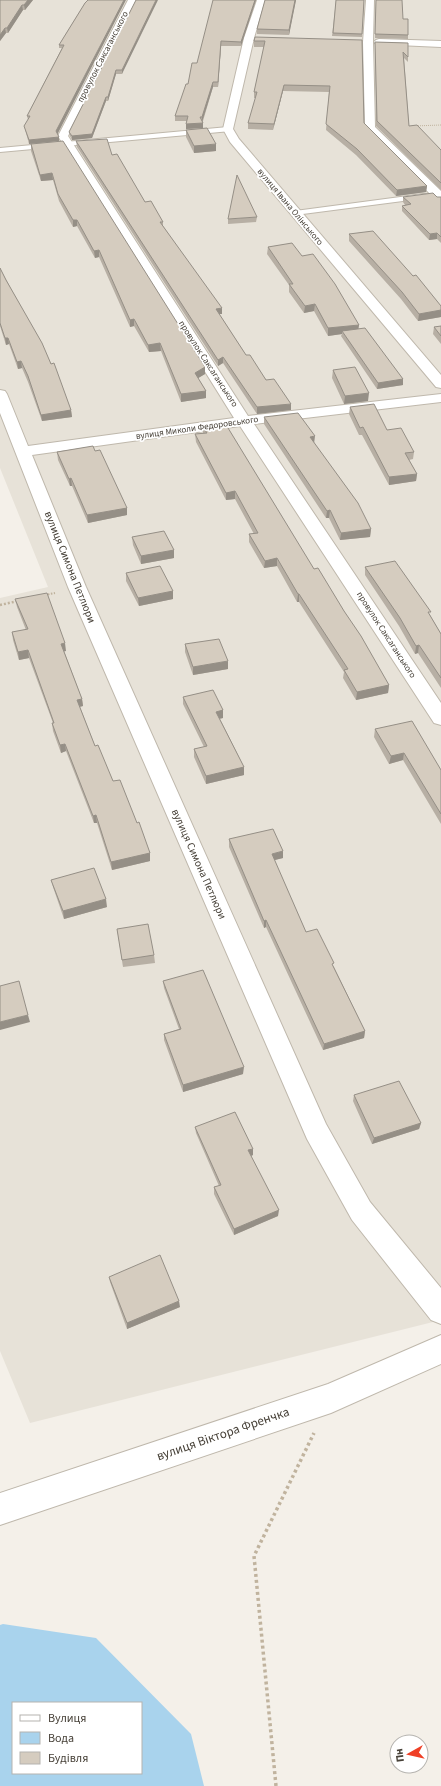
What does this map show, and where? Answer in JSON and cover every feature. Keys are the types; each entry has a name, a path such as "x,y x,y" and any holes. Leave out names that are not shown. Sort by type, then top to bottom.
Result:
{"street":[{"name":"провулок Саксаганського","path":"132,0 63,136 244,421 441,718"},
{"path":"228,129 253,38 261,0"},
{"path":"370,0 364,42 370,128 439,196"},
{"path":"364,42 441,44"},
{"name":"вулиця Івана Олінського","path":"228,129 234,140 441,384"},
{"name":"вулиця Симона Петлюри","path":"0,394 77,587 316,1131 361,1211 441,1310"},
{"name":"вулиця Миколи Федоровського","path":"24,451 244,421 441,398"},
{"name":"вулиця Віктора Френчка","path":"0,1509 330,1398 441,1349"}],"lane":[{"path":"0,150 228,129"},
{"path":"295,213 439,196"}],"path":[{"path":"370,128 441,125"},
{"path":"38,596 77,587"},
{"path":"0,605 23,600"},
{"path":"276,1786 254,1556 330,1398"}],"shaded area":[{"path":"0,0 441,0 441,1320 30,1423 0,1351 0,598 48,587 0,468"}],"water":[{"path":"3,1624 96,1638 191,1734 204,1786 0,1786 0,1625"}],"building":[{"path":"0,0 28,0 24,5 22,5 7,28 5,28 0,35"},
{"path":"88,0 124,0 56,131 59,137 29,140 24,126 30,116 27,116 64,45 59,45"},
{"path":"136,0 156,0 122,70 116,70 108,97 106,97 92,134 72,136 69,132"},
{"path":"213,0 255,0 241,42 221,41 218,82 213,82 202,117 200,117 203,123 186,124 188,116 175,116 186,84 188,84 192,63 197,63"},
{"path":"265,0 295,0 289,30 257,29"},
{"path":"336,0 364,0 362,34 333,33"},
{"path":"376,0 402,0 403,19 408,19 408,35 375,34"},
{"path":"255,37 362,40 364,123 427,186 397,190 357,149 326,124 330,86 284,85 274,124 248,123 257,92 254,92 265,41 254,41"},
{"path":"375,42 408,43 408,57 403,52 409,126 417,125 441,150 441,183 377,121"},
{"path":"207,128 216,144 194,146 186,130"},
{"path":"107,139 112,155 117,154 145,202 151,201 163,222 160,222 222,308 216,309 246,355 250,355 266,380 274,379 291,404 257,407 223,357 218,360 76,141"},
{"path":"63,141 205,367 195,373 206,391 181,394 160,343 148,345 134,319 130,320 99,250 94,251 77,220 73,220 58,194 52,173 40,175 31,144"},
{"path":"237,175 257,217 228,219"},
{"path":"433,193 437,197 441,197 441,237 437,233 430,234 402,206 411,204 403,197"},
{"path":"373,231 413,276 416,275 441,306 441,310 419,314 402,292 349,234"},
{"path":"292,243 302,256 313,254 335,284 359,325 328,328 315,304 305,306 289,284 293,284 268,247"},
{"path":"0,268 42,343 51,364 54,363 71,410 41,415 28,376 21,361 17,362 8,338 5,338 0,323"},
{"path":"441,326 441,336 434,327"},
{"path":"365,328 403,379 378,383 342,331"},
{"path":"355,367 369,393 345,396 333,370"},
{"path":"374,404 387,430 401,428 414,452 405,453 417,474 389,477 363,427 360,428 350,407"},
{"path":"298,413 315,436 310,437 358,503 371,529 341,533 330,510 327,511 264,417"},
{"path":"225,423 314,569 318,568 361,636 389,685 357,692 344,670 348,669 298,594 277,558 265,561 249,534 258,533 235,491 226,493 195,434 207,433 203,427"},
{"path":"93,446 95,451 100,450 127,508 87,515 71,478 69,479 57,452"},
{"path":"164,531 174,550 141,556 132,537"},
{"path":"395,561 431,612 428,612 441,634 441,678 419,645 416,646 400,618 365,567"},
{"path":"160,566 173,591 138,598 126,573"},
{"path":"47,593 65,643 61,644 82,699 77,700 95,746 98,745 113,781 120,780 137,823 139,822 150,853 111,862 96,815 93,816 65,744 60,745 52,723 54,723 28,650 18,652 12,632 28,629 15,599"},
{"path":"219,639 228,661 193,667 185,644"},
{"path":"213,690 223,710 216,712 244,767 206,776 194,749 207,746 183,697"},
{"path":"412,721 441,770 441,814 404,753 391,756 375,729"},
{"path":"273,829 283,851 272,854 306,932 317,929 334,963 332,964 365,1031 324,1044 266,920 264,921 229,839"},
{"path":"94,868 106,899 63,911 51,880"},
{"path":"148,924 154,955 122,960 117,929"},
{"path":"203,970 244,1067 183,1085 164,1034 181,1029 163,981"},
{"path":"19,981 28,1015 0,1022 0,986"},
{"path":"399,1081 421,1123 374,1138 354,1095"},
{"path":"235,1112 253,1149 248,1150 279,1210 234,1229 214,1187 221,1185 195,1127"},
{"path":"160,1255 179,1301 127,1323 109,1277"}]}
